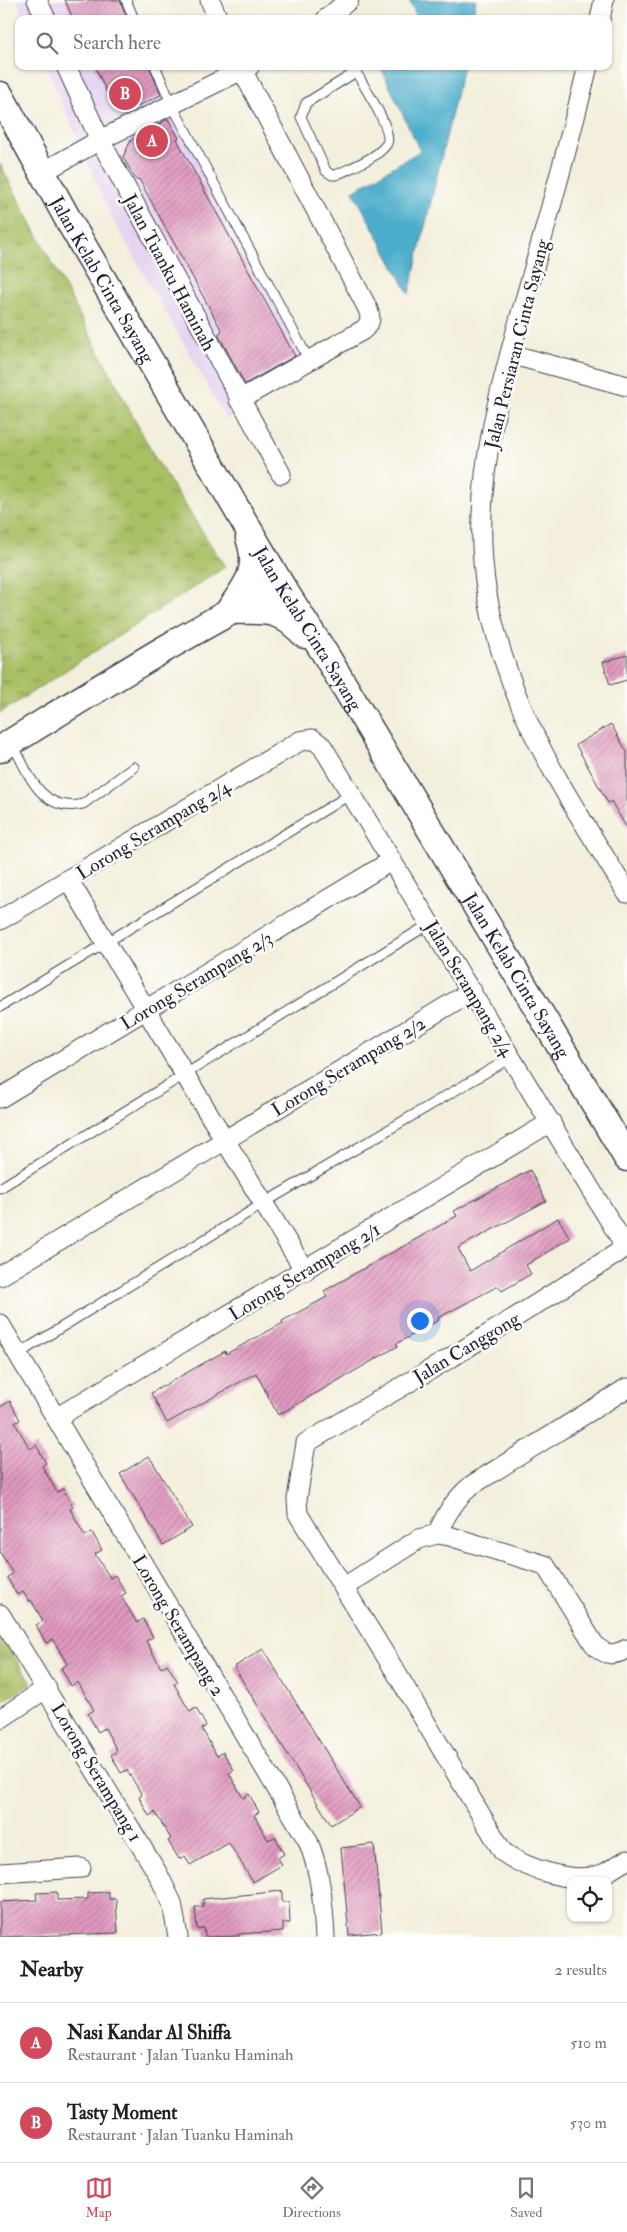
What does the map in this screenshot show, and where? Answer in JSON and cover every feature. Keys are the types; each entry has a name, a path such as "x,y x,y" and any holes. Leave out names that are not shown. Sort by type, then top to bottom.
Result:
{"main road":[{"name":"Jalan Kelab Cinta Sayang","path":"0,94 41,173 281,585 327,657 627,1158"},
{"path":"228,611 247,586 253,573 251,544 242,518"},
{"path":"6,745 151,655 228,611 281,585"},
{"path":"228,611 260,610 286,616 327,657"}],"street":[{"path":"37,0 44,15"},
{"path":"210,0 216,15"},
{"path":"331,15 349,0"},
{"path":"601,15 604,0"},
{"name":"Jalan Tuanku Haminah","path":"68,70 100,140 239,400 281,474"},
{"path":"41,173 100,140 240,70"},
{"path":"239,400 363,330 369,325 370,315 245,70"},
{"name":"Jalan Persiaran Cinta Sayang","path":"587,70 510,354 489,441 484,486 482,535 488,596 512,681 531,729 627,893"},
{"path":"510,354 627,386"},
{"name":"Jalan Serampang 2/4","path":"306,738 312,739 322,746 391,861 431,922 619,1235 622,1247"},
{"name":"Lorong Serampang 2/4","path":"0,920 306,738"},
{"name":"Lorong Serampang 2/3","path":"0,1098 391,861"},
{"path":"68,879 224,1140 305,1271"},
{"name":"Lorong Serampang 2/2","path":"0,1276 472,991"},
{"name":"Lorong Serampang 2/1","path":"56,1418 305,1271 551,1122"},
{"name":"Jalan Canggong","path":"344,1587 298,1514 297,1499 306,1443 452,1357 616,1254 622,1247"},
{"name":"Lorong Serampang 2","path":"0,1324 308,1841 318,1864 325,1937"},
{"path":"437,1534 451,1506 459,1495 472,1485 627,1388"},
{"path":"627,1649 610,1655 602,1653 594,1644 546,1565 437,1534 419,1539 344,1587 503,1852 516,1862 552,1874 584,1878 603,1874 627,1860"},
{"name":"Lorong Serampang 1","path":"0,1614 47,1688 158,1874 172,1903 178,1937"},
{"path":"0,1719 47,1688"},
{"path":"0,1873 81,1868"}],"lane":[{"path":"126,0 132,15"},
{"path":"157,70 172,105 309,360"},
{"path":"353,70 306,103 301,117 326,171 332,176 377,152 387,144 390,138 387,128 355,70"},
{"path":"6,745 39,791 49,800 59,804 74,806 83,804 134,768"},
{"path":"0,1007 351,794"},
{"path":"0,1188 431,922"},
{"path":"18,1354 264,1203 512,1057"}],"shaded area":[{"path":"17,0 129,0 135,15 23,15"},
{"path":"48,70 160,70 275,307 312,371 227,420 111,216"}],"green space":[{"path":"0,164 155,458 225,567 0,713"},
{"path":"0,1633 31,1684 0,1703"}],"water":[{"path":"409,0 476,0 473,15 416,15"},
{"path":"382,70 462,70 409,294 353,191 420,151"}],"building":[{"path":"65,0 120,0 126,15 71,15"},
{"path":"97,70 151,70 161,95 127,111 113,107"},
{"path":"168,119 179,138 177,139 184,153 295,356 245,384 218,334 222,331 139,179 136,180 123,157 131,140"},
{"path":"627,655 627,680 610,685 603,662"},
{"path":"611,724 627,752 627,828 611,801 608,803 576,745"},
{"path":"530,1170 546,1201 458,1248 470,1271 558,1218 570,1238 526,1265 531,1274 502,1291 498,1286 438,1318 439,1320 396,1344 398,1346 278,1415 256,1373 167,1423 151,1393 225,1351 226,1354 283,1323 282,1321 327,1297 324,1291 457,1216 454,1211"},
{"path":"10,1401 20,1420 15,1423 30,1449 36,1445 46,1463 42,1466 57,1492 63,1489 73,1507 70,1509 85,1536 92,1532 102,1550 95,1554 110,1578 115,1575 126,1593 121,1596 137,1623 143,1619 153,1637 146,1641 161,1668 167,1664 178,1682 174,1684 190,1712 196,1708 206,1726 202,1729 217,1756 223,1752 234,1770 229,1773 243,1798 249,1794 259,1812 254,1815 268,1840 275,1837 284,1854 278,1858 282,1865 253,1882 229,1843 190,1865 185,1856 179,1859 168,1841 171,1839 155,1812 149,1816 139,1797 142,1795 127,1770 121,1773 111,1755 117,1751 105,1728 98,1732 88,1714 94,1710 78,1682 71,1686 61,1668 67,1664 53,1639 46,1643 36,1625 43,1621 31,1600 29,1601 23,1592 17,1595 7,1577 13,1574 0,1552 0,1407"},
{"path":"149,1456 192,1527 163,1545 120,1474"},
{"path":"263,1649 360,1807 331,1825 234,1667"},
{"path":"374,1844 382,1932 349,1935 341,1848"},
{"path":"282,1891 282,1902 289,1902 290,1923 283,1923 283,1931 239,1934 239,1936 205,1937 204,1928 197,1929 195,1907 203,1907 203,1899"},
{"path":"57,1892 57,1900 88,1899 88,1893 109,1892 109,1899 116,1899 118,1933 0,1937 0,1902 37,1900 36,1893"}],"place":[{"name":"Tasty Moment","path":"125,94"},
{"name":"Nasi Kandar Al Shiffa","path":"152,141"}]}
